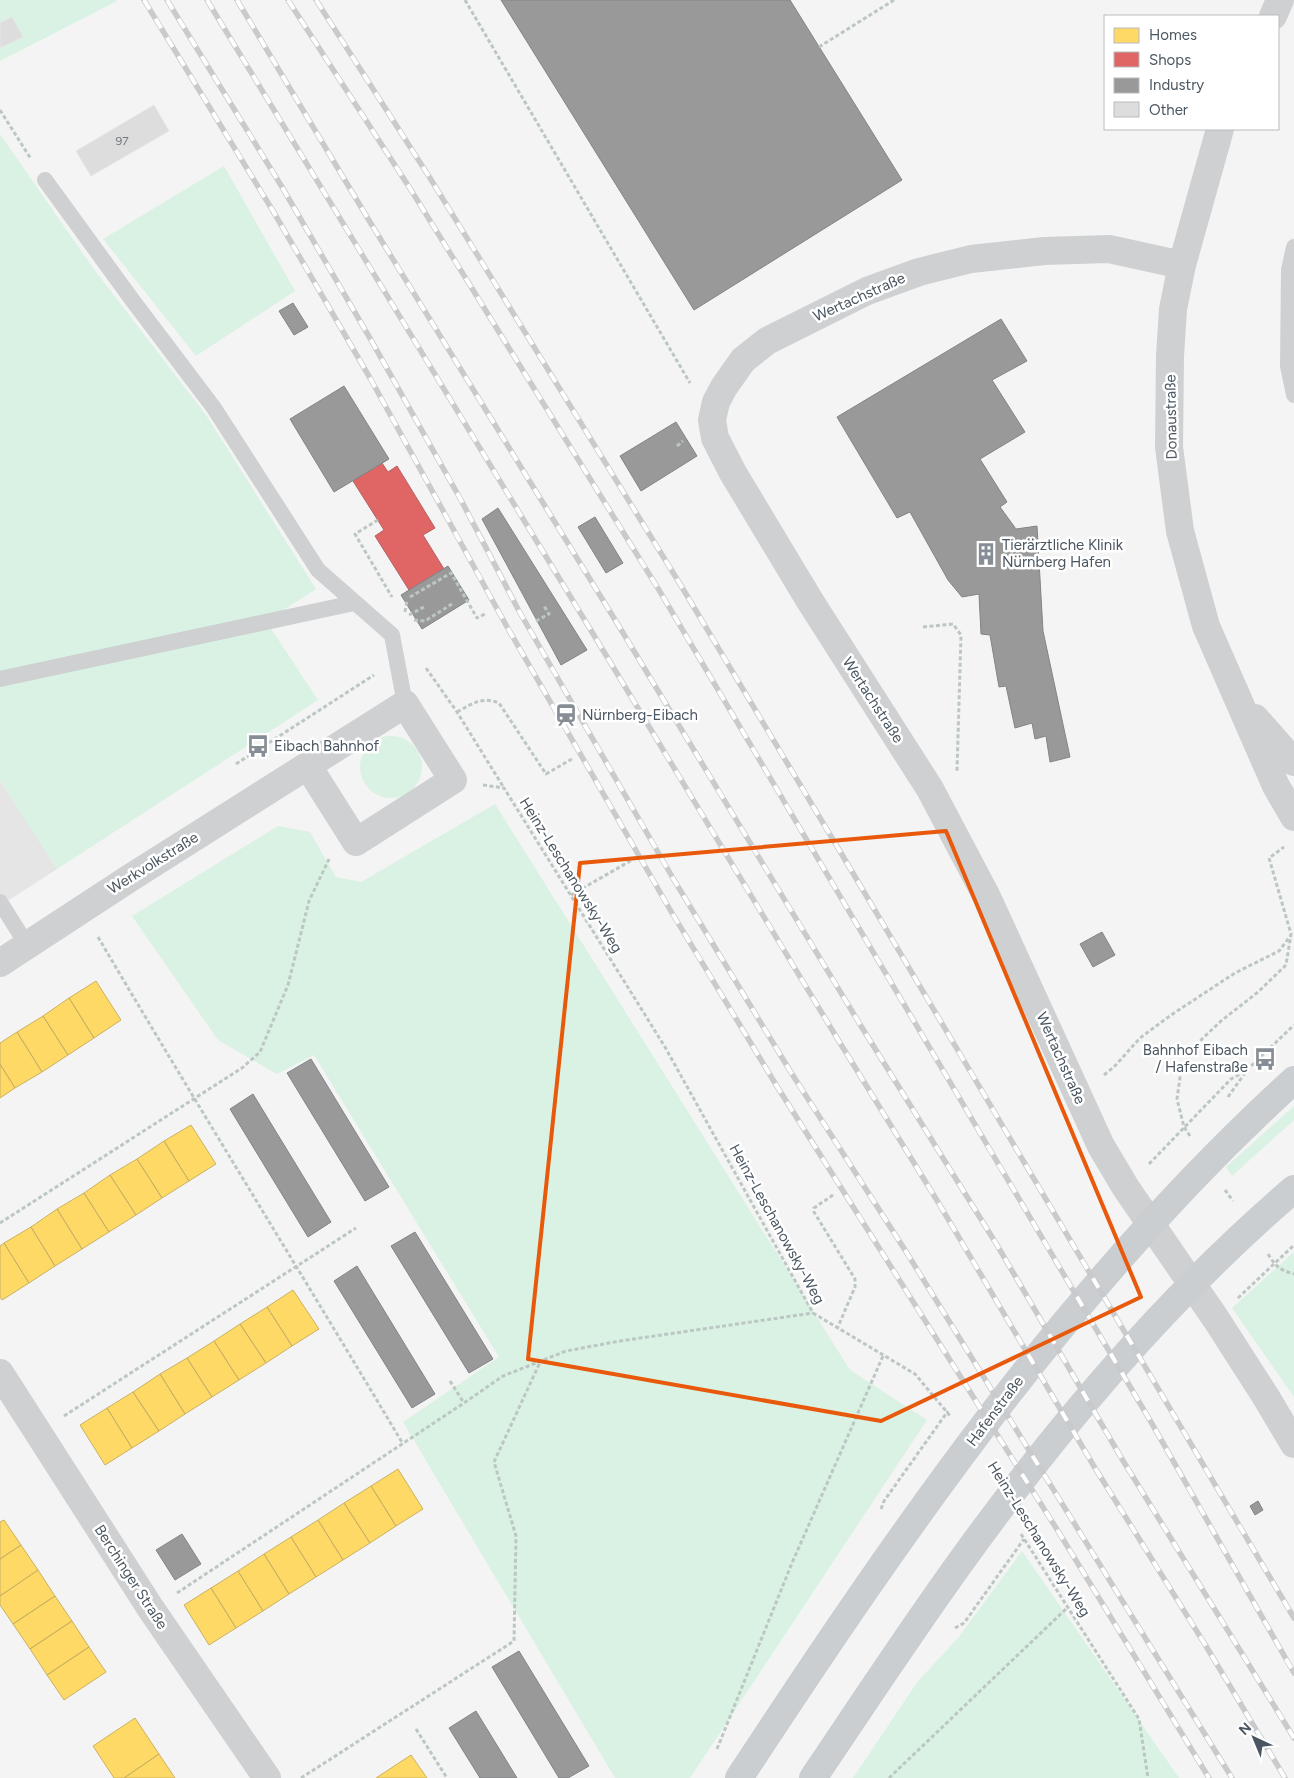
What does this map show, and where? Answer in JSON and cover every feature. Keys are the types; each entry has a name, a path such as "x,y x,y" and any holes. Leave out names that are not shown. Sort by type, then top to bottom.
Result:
{"main road":[{"name":"Hafenstraße","path":"740,1778 846,1618 999,1404 1063,1324 1140,1234 1207,1147 1294,1080"},
{"path":"813,1778 903,1643 965,1556 1070,1420 1249,1213 1294,1189"}],"street":[{"path":"1272,15 1280,0"},
{"name":"Donaustraße","path":"1220,130 1182,265 1173,309 1170,356 1169,447 1180,531 1206,626 1276,786 1294,818"},
{"name":"Wertachstraße","path":"1182,265 1109,249 1044,250 972,259 919,272 867,290 767,341 743,360 729,380 716,402 712,420 715,438 733,473 810,601 930,789 988,897 1102,1146 1126,1188 1216,1319 1294,1444"},
{"name":"Donaustraße","path":"1239,700 1294,762"},
{"path":"308,766 356,842 453,780 405,704"},
{"name":"Werkvolkstraße","path":"0,963 405,704"},
{"name":"Berchinger Straße","path":"0,1373 152,1609 267,1778"}],"lane":[{"path":"45,180 214,408 318,570 392,635 405,704"},
{"path":"1294,247 1291,271 1288,366 1294,395"},
{"path":"0,678 354,603"},
{"path":"0,902 27,945"}],"path":[{"path":"465,0 712,420 677,446"},
{"path":"819,46 894,0"},
{"path":"0,110 45,180"},
{"path":"378,520 355,534 394,602"},
{"path":"410,597 451,573 477,618 484,614"},
{"path":"424,621 452,604"},
{"path":"536,622 549,614 544,606"},
{"path":"399,610 404,619"},
{"path":"923,627 954,624 961,635 956,780"},
{"path":"236,764 378,672 392,635 430,671 504,788"},
{"path":"457,712 480,700 490,700 499,703 546,774 572,759"},
{"name":"Heinz-Leschanowsky-Weg","path":"453,780 504,788 665,1047 813,1313 915,1374 948,1411 953,1420"},
{"path":"0,1222 242,1068 260,1052 288,984 309,901 345,824"},
{"path":"1207,1147 1184,1127 1177,1099 1181,1070 1202,1039 1221,1021 1258,992 1286,965 1292,934 1269,858 1288,845"},
{"path":"571,895 632,860"},
{"path":"82,909 193,1098 297,1266 403,1444"},
{"path":"1075,1089 1098,1080 1114,1067 1140,1038 1235,973 1279,950 1292,934"},
{"path":"1226,1100 1247,1070 1294,1025"},
{"path":"1126,1188 1230,1079 1247,1070"},
{"path":"1221,1183 1249,1213"},
{"path":"833,1195 814,1208 814,1212 855,1279 855,1288 838,1329"},
{"path":"39,1432 356,1228"},
{"path":"1216,1319 1294,1244"},
{"path":"1263,1247 1282,1271 1294,1274"},
{"path":"152,1609 403,1444 502,1376 566,1351 620,1341 813,1313"},
{"path":"716,1752 792,1562 884,1356"},
{"path":"301,1778 514,1641 516,1536 494,1462 541,1360"},
{"path":"450,1381 464,1403"},
{"path":"878,1516 884,1501 948,1411"},
{"name":"Heinz-Leschanowsky-Weg","path":"1020,1531 1139,1718 1148,1778"},
{"path":"964,1623 1025,1539"},
{"path":"889,1778 1068,1607"},
{"path":"416,1729 447,1778"}],"highlighted area":[{"path":"946,831 1141,1297 881,1421 528,1359 580,863"}],"shaded area":[{"path":"0,780 57,869 0,906"}],"green space":[{"path":"0,0 116,0 117,1 0,61"},
{"path":"0,134 93,268 206,415 316,589 266,621 318,700 57,869 0,780"},
{"path":"224,166 295,291 196,356 103,239"},
{"path":"391,736 403,738 413,745 420,755 422,767 420,779 413,789 403,796 391,798 379,796 369,789 362,779 360,767 362,755 369,745 379,738"},
{"path":"495,804 850,1370 927,1420 690,1778 615,1778 403,1422 499,1357 314,1055 277,1074 218,1040 132,916 278,826 310,832 336,877 361,882"},
{"path":"1294,1106 1294,1120 1232,1176 1226,1167"},
{"path":"1294,1252 1294,1397 1232,1308"},
{"path":"1022,1551 1179,1778 853,1778 918,1681 958,1638"}],"building: Homes":[{"path":"96,981 121,1020 94,1038 69,998"},
{"path":"69,998 94,1038 68,1055 43,1016"},
{"path":"43,1016 68,1055 42,1072 17,1032"},
{"path":"17,1032 42,1072 15,1088 0,1064 0,1043"},
{"path":"0,1064 15,1088 0,1098"},
{"path":"191,1125 216,1164 189,1181 164,1141"},
{"path":"164,1141 189,1181 162,1198 137,1159"},
{"path":"137,1159 162,1198 136,1215 110,1175"},
{"path":"110,1175 136,1215 109,1232 84,1193"},
{"path":"84,1193 109,1232 82,1249 57,1209"},
{"path":"57,1209 82,1249 55,1266 31,1227"},
{"path":"31,1227 55,1266 29,1283 4,1243"},
{"path":"4,1243 29,1283 2,1300 0,1297 0,1246"},
{"path":"293,1290 319,1329 292,1346 267,1307"},
{"path":"267,1307 292,1346 266,1363 240,1324"},
{"path":"240,1324 266,1363 239,1380 214,1341"},
{"path":"214,1341 239,1380 212,1397 187,1358"},
{"path":"187,1358 212,1397 185,1414 160,1374"},
{"path":"160,1374 185,1414 159,1431 133,1392"},
{"path":"133,1392 159,1431 132,1448 107,1408"},
{"path":"107,1408 132,1448 105,1465 80,1425"},
{"path":"398,1469 423,1509 396,1526 371,1486"},
{"path":"371,1486 396,1526 370,1543 344,1503"},
{"path":"344,1503 370,1543 343,1560 318,1520"},
{"path":"4,1520 21,1545 0,1559 0,1522"},
{"path":"318,1520 343,1560 316,1577 291,1537"},
{"path":"291,1537 316,1577 289,1594 264,1554"},
{"path":"21,1545 38,1570 0,1596 0,1559"},
{"path":"264,1554 289,1594 263,1611 238,1571"},
{"path":"38,1570 55,1596 13,1624 0,1605 0,1596"},
{"path":"238,1571 263,1611 236,1628 211,1588"},
{"path":"211,1588 236,1628 209,1645 184,1605"},
{"path":"55,1596 72,1621 30,1649 13,1624"},
{"path":"72,1621 89,1647 47,1675 30,1649"},
{"path":"89,1647 106,1672 64,1700 47,1675"},
{"path":"135,1718 159,1754 124,1778 114,1778 93,1746"},
{"path":"159,1754 175,1778 124,1778"},
{"path":"411,1755 427,1778 376,1778"}],"building: Shops":[{"path":"382,463 388,472 397,466 435,528 423,535 444,569 409,590 375,536 384,530 353,481"}],"building: Industry":[{"path":"501,0 790,0 902,180 694,310"},
{"path":"293,303 308,327 294,335 279,311"},
{"name":"Tierärztliche Klinik Nürnberg Hafen","path":"1001,319 1027,361 992,380 1025,432 980,459 1007,502 1000,507 1016,529 1037,526 1043,631 1070,757 1050,762 1046,736 1035,739 1032,723 1015,728 1006,686 999,687 990,635 981,634 979,594 962,597 948,580 910,512 897,518 837,417"},
{"path":"344,386 389,459 334,492 290,419"},
{"path":"676,422 697,456 641,491 620,456"},
{"path":"498,508 587,650 561,665 482,519"},
{"path":"595,517 623,563 606,573 578,527"},
{"path":"448,566 469,600 422,629 401,595"},
{"path":"1102,932 1115,955 1093,967 1080,944"},
{"path":"311,1059 389,1187 365,1201 287,1073"},
{"path":"253,1094 331,1222 308,1237 230,1109"},
{"path":"415,1232 493,1359 469,1373 391,1246"},
{"path":"357,1266 435,1394 412,1408 334,1281"},
{"path":"1258,1501 1263,1510 1255,1515 1250,1506"},
{"path":"182,1534 201,1564 175,1580 156,1550"},
{"path":"519,1651 589,1766 568,1778 559,1778 492,1667"},
{"path":"476,1711 517,1778 480,1778 449,1728"}],"building: Other":[{"path":"12,17 23,37 0,48 0,23"},
{"path":"154,105 169,131 91,176 76,151"}],"railway":[{"path":"144,0 273,211 370,378 506,625 672,913 778,1088 1058,1531 1209,1778"},
{"path":"167,0 282,187 371,340 461,500 519,611 674,880 792,1074 905,1250 1232,1778"},
{"path":"207,0 938,1202 1095,1468 1206,1646 1285,1778"},
{"path":"237,0 370,222 617,623 861,1026 997,1245 1122,1459 1294,1738"},
{"path":"288,0 411,190 659,590 1151,1422 1294,1673"},
{"path":"316,0 430,178 680,584 1294,1618"}],"place":[{"name":"Tierärztliche Klinik Nürnberg Hafen","path":"986,554"},
{"name":"Nürnberg-Eibach","path":"566,715"},
{"name":"Eibach Bahnhof","path":"258,746"},
{"name":"Bahnhof Eibach / Hafenstraße","path":"1265,1059"}]}
